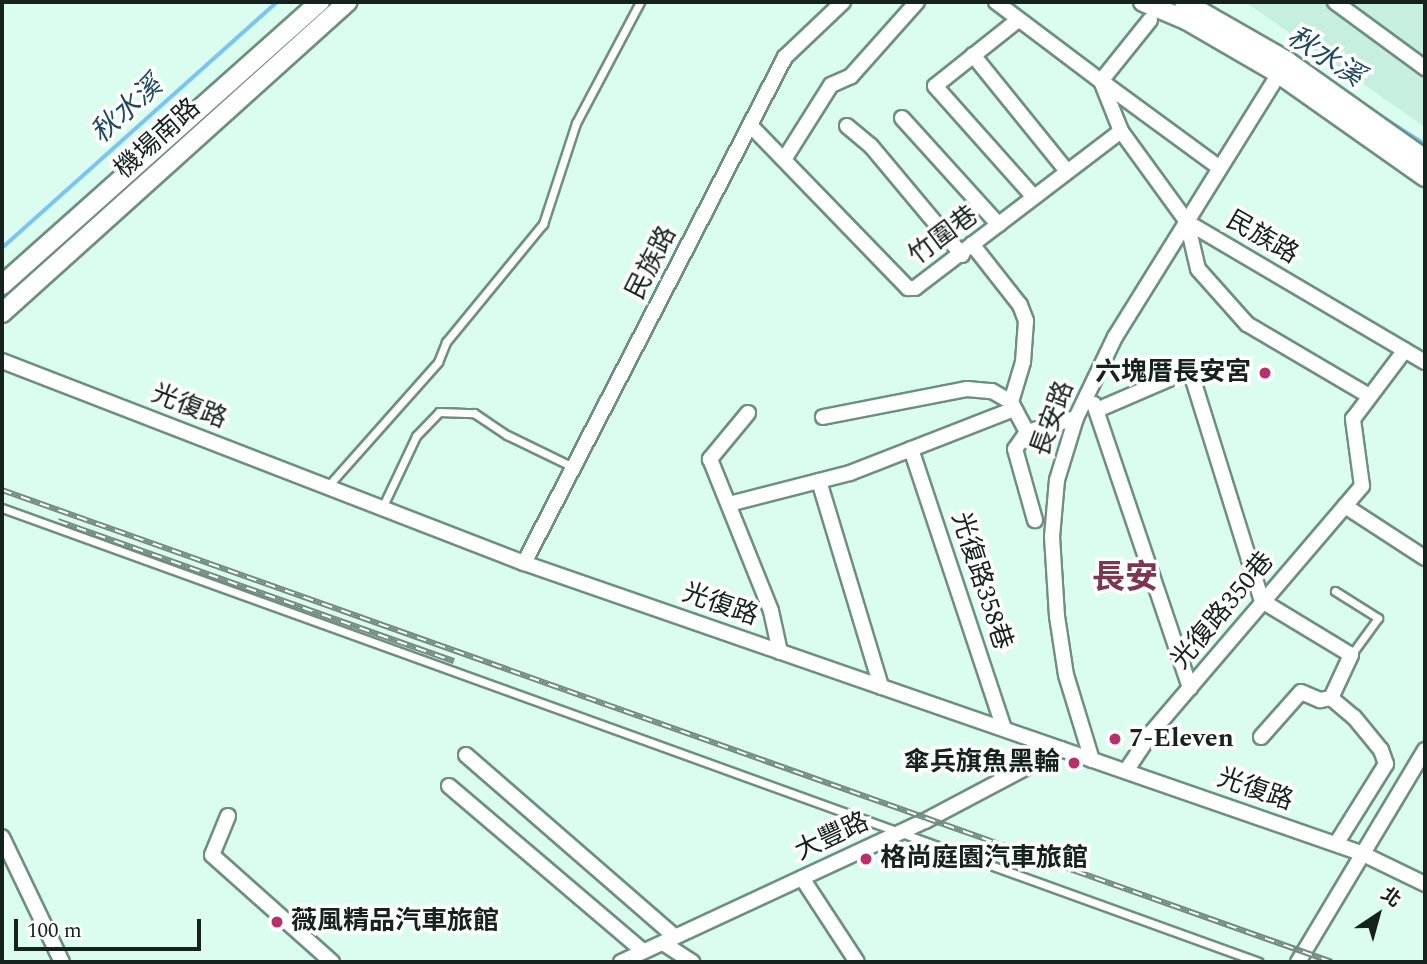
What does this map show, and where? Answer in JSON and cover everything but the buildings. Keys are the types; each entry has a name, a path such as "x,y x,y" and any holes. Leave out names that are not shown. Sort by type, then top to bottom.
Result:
{"street":[{"name":"機場南路","path":"2,285 320,2"},
{"name":"機場南路","path":"2,313 348,2"},
{"name":"民族路","path":"524,563 785,57 843,2"},
{"path":"785,158 831,85 850,76 917,2"},
{"path":"996,2 1220,168"},
{"path":"1143,2 1283,67 1425,177"},
{"path":"1184,2 1425,159"},
{"path":"1335,2 1425,68"},
{"path":"1018,20 934,86 1033,196"},
{"path":"1101,81 1150,20"},
{"path":"973,55 1067,171"},
{"name":"長安路","path":"1092,760 1066,675 1052,537 1057,480 1076,418 1088,390 1186,222 1283,67"},
{"name":"民族路","path":"1101,81 1121,131 1186,222 1425,362"},
{"path":"902,118 999,225"},
{"name":"竹圍巷","path":"751,126 785,158 908,288 915,288 962,255 1033,196 1121,131"},
{"path":"847,126 871,146 962,255"},
{"path":"1186,222 1198,269 1247,324 1369,396 1405,350"},
{"path":"972,244 1020,305 1026,321 1023,362 1012,405"},
{"name":"光復路","path":"2,361 524,563 1336,844 1425,884"},
{"path":"1097,410 1190,370 1262,601 1351,655 1331,698"},
{"path":"823,417 967,389 992,390 1012,405 1027,432"},
{"path":"1088,390 1190,688"},
{"name":"光復路350巷","path":"1126,771 1262,601 1363,486 1353,419 1369,396"},
{"path":"729,504 819,481 911,449 1012,405"},
{"path":"748,413 711,453 771,611 780,652"},
{"path":"1035,520 1015,449 1027,432 1076,418"},
{"name":"光復路358巷","path":"911,449 1003,729"},
{"path":"819,481 881,687"},
{"path":"1345,506 1425,558"},
{"path":"1261,737 1301,692 1320,700 1331,698 1354,717 1381,750 1386,764 1336,844"},
{"name":"大豐路","path":"621,962 904,831 1061,749"},
{"path":"1298,962 1425,750"},
{"path":"466,755 692,962"},
{"path":"449,786 643,951"},
{"path":"228,816 212,855 332,962"},
{"path":"2,837 62,962"},
{"path":"802,878 834,933 857,962"}],"lane":[{"path":"328,486 438,362 446,342 543,224 576,123 640,2"},
{"path":"382,508 416,436 439,412 474,413 507,435 574,467"},
{"path":"2,508 904,831 1259,962"},
{"path":"1335,591 1378,618 1351,655"}],"shaded area":[{"path":"1245,2 1425,2 1425,127"}],"waterway":[{"name":"秋水溪","path":"2,248 277,2"},
{"name":"秋水溪","path":"1204,2 1232,20"},
{"name":"秋水溪","path":"1359,102 1425,144"}],"railway":[{"path":"2,490 1332,962"},
{"path":"58,521 454,661"}],"place":[{"name":"六塊厝長安宮","path":"1265,373"},
{"name":"7-Eleven","path":"1115,739"},
{"name":"傘兵旗魚黑輪","path":"1074,763"},
{"name":"格尚庭園汽車旅館","path":"866,859"},
{"name":"薇風精品汽車旅館","path":"277,922"}],"district":[{"name":"長安","path":"1125,579"}]}
